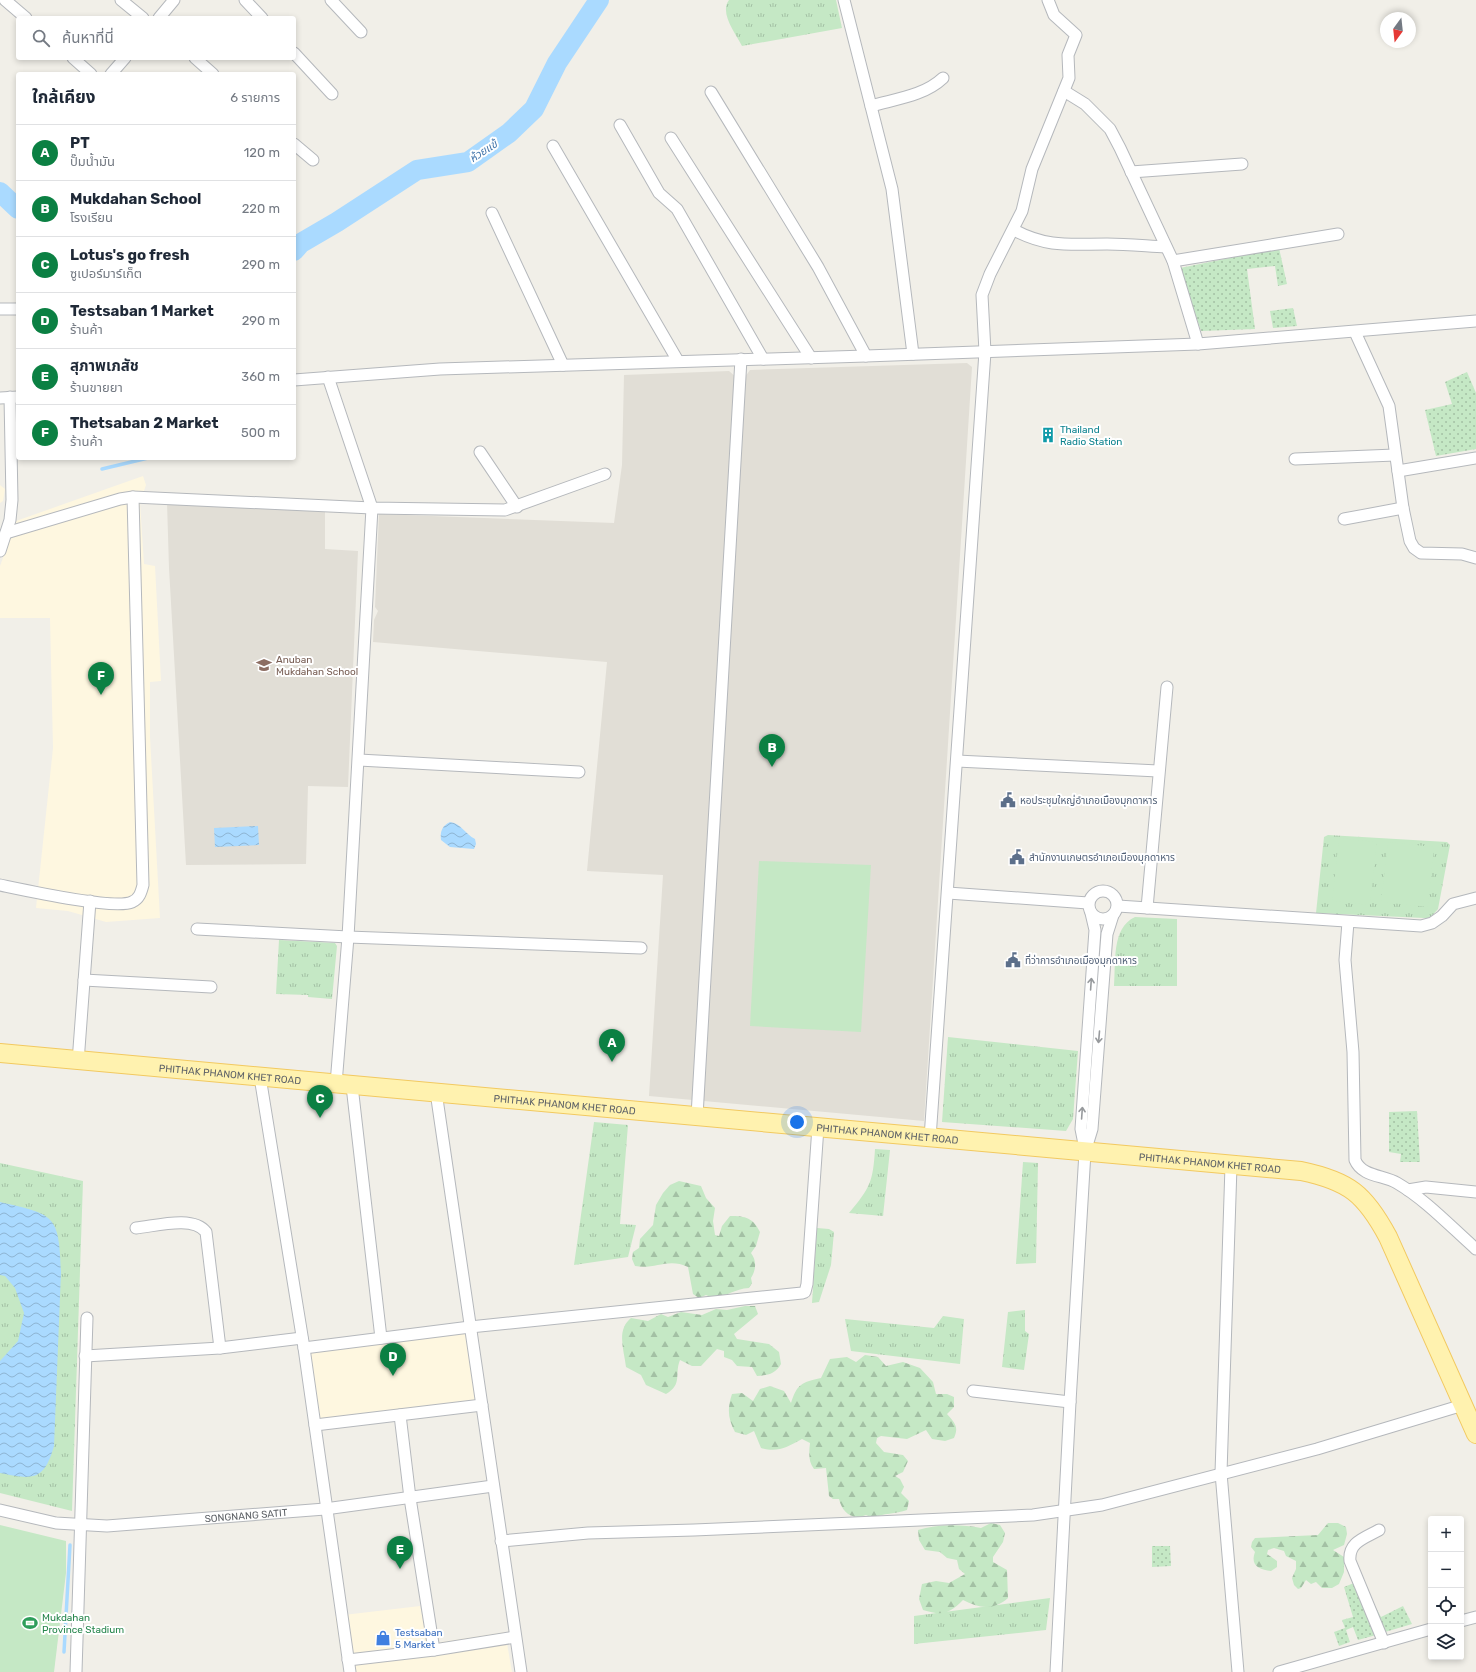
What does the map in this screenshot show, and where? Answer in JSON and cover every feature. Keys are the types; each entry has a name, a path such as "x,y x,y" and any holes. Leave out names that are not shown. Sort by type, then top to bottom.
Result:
{"main road":[{"name":"PHITHAK PHANOM KHET ROAD","path":"0,1053 78,1062 436,1092 1231,1166 1301,1171 1322,1176 1340,1182 1366,1202 1388,1237 1476,1434"}],"street":[{"path":"5,0 24,16"},
{"path":"121,0 141,16"},
{"path":"161,16 174,0"},
{"path":"245,0 260,16"},
{"path":"331,0 361,32"},
{"path":"844,0 892,189 914,354"},
{"path":"930,1138 985,352 982,295 990,274 1014,230 1022,211 1032,169 1069,78 1068,55 1076,35 1054,16 1048,0"},
{"path":"296,55 332,94"},
{"path":"75,60 89,72"},
{"path":"113,72 123,60"},
{"path":"197,60 211,72"},
{"path":"871,106 925,91 935,86 943,78"},
{"path":"1064,91 1085,104 1110,129 1172,261 1198,344"},
{"path":"710,92 818,267 866,356"},
{"path":"620,125 659,193 677,209 763,359"},
{"path":"671,138 811,358"},
{"path":"296,146 313,160"},
{"path":"553,146 678,361"},
{"path":"1131,172 1242,164"},
{"path":"492,213 563,365"},
{"path":"1014,230 1026,237 1050,244 1109,244 1166,247"},
{"path":"1172,261 1338,234"},
{"path":"0,309 16,309"},
{"path":"296,380 440,369 811,358 1198,344 1476,321"},
{"path":"1355,332 1389,406 1407,534 1414,548 1427,554 1462,554 1476,558"},
{"path":"697,1116 741,359"},
{"path":"328,377 372,508 348,937 344,1085 381,1338"},
{"path":"0,551 11,513 13,479 9,397"},
{"path":"480,452 517,507"},
{"path":"1295,459 1395,455"},
{"path":"1398,471 1476,458"},
{"path":"6,533 120,499 133,497 372,508 505,510 517,507 606,474"},
{"path":"0,885 121,905 137,900 143,885 133,497"},
{"path":"1344,519 1403,508"},
{"path":"1147,908 1158,771 1167,687"},
{"path":"358,760 579,772"},
{"path":"957,761 1158,771"},
{"path":"1056,1672 1070,1402 1086,1152 1092,1129 1107,934 1116,911 1116,897 1104,890 1100,890 1092,895 1090,908 1095,930 1081,1129 1086,1152"},
{"path":"948,893 1090,908 1099,919 1109,918 1116,911 1147,908 1421,926 1432,923 1442,916 1453,904 1476,898"},
{"path":"78,1062 90,901"},
{"path":"1348,922 1346,960 1353,1052 1355,1160 1363,1170 1395,1182 1408,1190 1476,1249"},
{"path":"197,929 348,937 641,948"},
{"path":"84,980 211,987"},
{"path":"260,1077 303,1343 315,1424 325,1509 350,1672"},
{"path":"436,1092 482,1405 492,1486 521,1672"},
{"path":"85,1356 381,1338 470,1327 805,1292 818,1127"},
{"path":"1231,1166 1221,1473 1238,1672"},
{"path":"1408,1190 1426,1187 1476,1192"},
{"path":"136,1228 189,1222 201,1226 206,1232 220,1348"},
{"path":"76,1672 87,1318"},
{"path":"973,1391 1070,1402"},
{"path":"315,1424 482,1405"},
{"path":"501,1541 588,1533 694,1530 1033,1515 1064,1512 1102,1505 1317,1449 1463,1405"},
{"path":"400,1415 410,1498 434,1650"},
{"name":"SONGNANG SATIT","path":"0,1510 56,1523 81,1526 107,1526 325,1509 492,1486"},
{"path":"1379,1530 1356,1543 1349,1553 1350,1561 1384,1642"},
{"path":"1464,1620 1476,1617"},
{"path":"1279,1672 1428,1630"},
{"path":"348,1660 434,1650 516,1636"}],"shaded area":[{"path":"967,363 972,367 924,1121 649,1096 663,875 587,871 607,662 373,642 374,620 378,611 375,607 379,514 614,523 622,465 624,375 729,371 736,377 745,377 750,370"},
{"path":"143,476 146,485 140,503 144,564 155,566 161,681 150,682 150,737 160,918 106,922 68,911 36,908 53,748 50,618 0,618 0,566 16,521"},
{"path":"0,485 5,489 3,501 0,503"},
{"name":"Anuban Mukdahan School","path":"167,502 325,512 325,549 358,551 348,787 308,786 306,864 186,865 169,568"},
{"path":"468,1330 479,1403 318,1421 307,1350"},
{"name":"Testsaban 5 Market","path":"420,1606 428,1644 505,1632 512,1672 344,1672 335,1616"}],"green space":[{"path":"729,0 836,0 842,28 742,46 727,17 726,5"},
{"path":"1279,248 1287,284 1278,286 1275,266 1247,269 1255,329 1201,331 1180,268"},
{"path":"1293,308 1297,326 1273,328 1270,311"},
{"path":"1467,372 1476,393 1476,449 1436,456 1425,410 1452,404 1445,382"},
{"path":"1328,835 1447,842 1450,845 1438,909 1430,918 1316,913 1324,837"},
{"path":"1339,838 1377,842 1370,905 1332,901"},
{"path":"1388,842 1434,847 1428,907 1381,902"},
{"path":"759,861 871,865 861,1032 750,1026"},
{"path":"1135,917 1177,919 1177,986 1114,986 1115,957 1118,938 1127,922"},
{"path":"279,940 335,943 337,946 332,999 308,997 308,995 276,994"},
{"path":"948,1037 1078,1051 1073,1119 1066,1131 942,1122"},
{"path":"1417,1111 1420,1162 1400,1162 1401,1154 1389,1152 1389,1112"},
{"path":"594,1122 628,1125 620,1224 636,1225 628,1257 574,1265"},
{"path":"875,1149 890,1150 883,1216 849,1213 862,1197 869,1184 873,1169"},
{"path":"1023,1162 1038,1163 1036,1263 1016,1264"},
{"path":"0,1163 83,1181 72,1511 0,1493"},
{"path":"679,1181 701,1186 706,1198 715,1208 713,1221 715,1235 719,1236 722,1226 730,1216 745,1217 752,1221 757,1227 760,1232 756,1246 751,1253 755,1266 751,1278 752,1283 749,1288 737,1290 717,1297 706,1295 699,1298 693,1294 688,1267 674,1263 642,1267 635,1266 632,1259 633,1252 639,1248 640,1239 653,1225 656,1205 670,1185"},
{"path":"817,1228 829,1229 834,1232 831,1265 819,1302 812,1303"},
{"path":"745,1306 755,1306 758,1314 734,1334 737,1339 769,1344 779,1352 781,1364 771,1373 757,1376 752,1367 737,1366 732,1360 724,1357 724,1351 717,1349 701,1366 692,1366 680,1360 675,1387 666,1394 646,1385 641,1375 626,1367 622,1334 626,1323 631,1318 648,1321 661,1314 668,1317 681,1312 702,1315 716,1309 727,1310"},
{"path":"1025,1310 1025,1331 1029,1334 1024,1370 1002,1367 1008,1312"},
{"path":"943,1316 964,1319 960,1364 851,1351 845,1319 934,1328"},
{"path":"865,1355 878,1357 886,1366 903,1362 920,1368 933,1382 936,1394 947,1394 954,1397 954,1407 947,1414 956,1428 954,1438 945,1441 932,1439 926,1430 907,1439 881,1436 877,1438 876,1443 884,1452 903,1455 908,1461 903,1472 895,1476 900,1479 904,1487 901,1493 909,1501 907,1510 873,1518 866,1515 856,1517 848,1514 840,1504 839,1499 833,1499 829,1496 826,1468 814,1469 812,1466 809,1453 810,1443 802,1439 787,1447 772,1450 761,1448 754,1431 746,1435 735,1432 729,1414 729,1404 732,1394 742,1393 753,1401 760,1389 770,1386 784,1391 791,1403 801,1385 821,1378 830,1359 847,1357 856,1362"},
{"path":"991,1523 1000,1525 1005,1533 1003,1542 993,1557 993,1562 1007,1570 1008,1598 997,1605 986,1607 974,1605 963,1600 954,1608 945,1612 935,1613 923,1610 919,1599 922,1584 936,1581 949,1583 965,1574 959,1569 957,1560 947,1558 940,1552 925,1550 919,1540 918,1530 949,1525 981,1528"},
{"path":"1328,1523 1338,1523 1346,1527 1347,1534 1344,1545 1333,1550 1344,1557 1344,1572 1339,1584 1332,1588 1322,1588 1316,1582 1311,1584 1306,1580 1301,1588 1298,1589 1294,1585 1292,1578 1296,1569 1296,1561 1286,1556 1284,1551 1274,1548 1268,1550 1267,1554 1277,1561 1277,1567 1271,1571 1259,1568 1255,1564 1255,1552 1251,1547 1255,1538 1318,1535"},
{"name":"Mukdahan Province Stadium","path":"0,1525 66,1541 66,1573 54,1672 0,1672"},
{"path":"1152,1546 1170,1546 1171,1566 1152,1567"},
{"path":"1354,1583 1376,1635 1358,1640 1353,1627 1346,1630 1350,1642 1339,1646 1334,1632 1345,1628 1342,1620 1353,1617 1344,1587"},
{"path":"1370,1597 1381,1617 1403,1606 1412,1624 1385,1632"},
{"path":"1050,1598 1046,1630 914,1644 914,1616"}],"water":[{"path":"450,822 461,827 475,839 476,844 474,849 450,847 441,840 442,829"},
{"path":"258,826 259,845 215,847 214,828"},
{"path":"0,1202 32,1210 50,1220 55,1228 60,1253 61,1272 54,1446 46,1466 41,1472 29,1477 0,1473 0,1361 18,1341 24,1313 15,1288 5,1276 0,1275"}],"waterway":[{"name":"ห้วยแข้","path":"296,249 301,243 337,222 417,170 468,162 509,133 534,109 557,63 599,0"},
{"name":"ห้วยแข้","path":"0,192 16,207"},
{"path":"102,469 140,460"},
{"path":"64,1652 70,1545"}],"place":[{"name":"Thailand Radio Station","path":"1048,435"},
{"name":"Anuban Mukdahan School","path":"264,665"},
{"name":"Thetsaban 2 Market","path":"101,695"},
{"name":"Mukdahan School","path":"772,767"},
{"name":"หอประชุมใหญ่อำเภอเมืองมุกดาหาร","path":"1008,800"},
{"name":"สำนักงานเกษตรอำเภอเมืองมุกดาหาร","path":"1017,857"},
{"name":"ที่ว่าการอำเภอเมืองมุกดาหาร","path":"1013,960"},
{"name":"PT","path":"612,1062"},
{"name":"Lotus's go fresh","path":"320,1118"},
{"name":"Testsaban 1 Market","path":"393,1376"},
{"name":"สุภาพเภสัช","path":"400,1569"},
{"name":"Mukdahan Province Stadium","path":"30,1623"},
{"name":"Testsaban 5 Market","path":"383,1638"}]}
